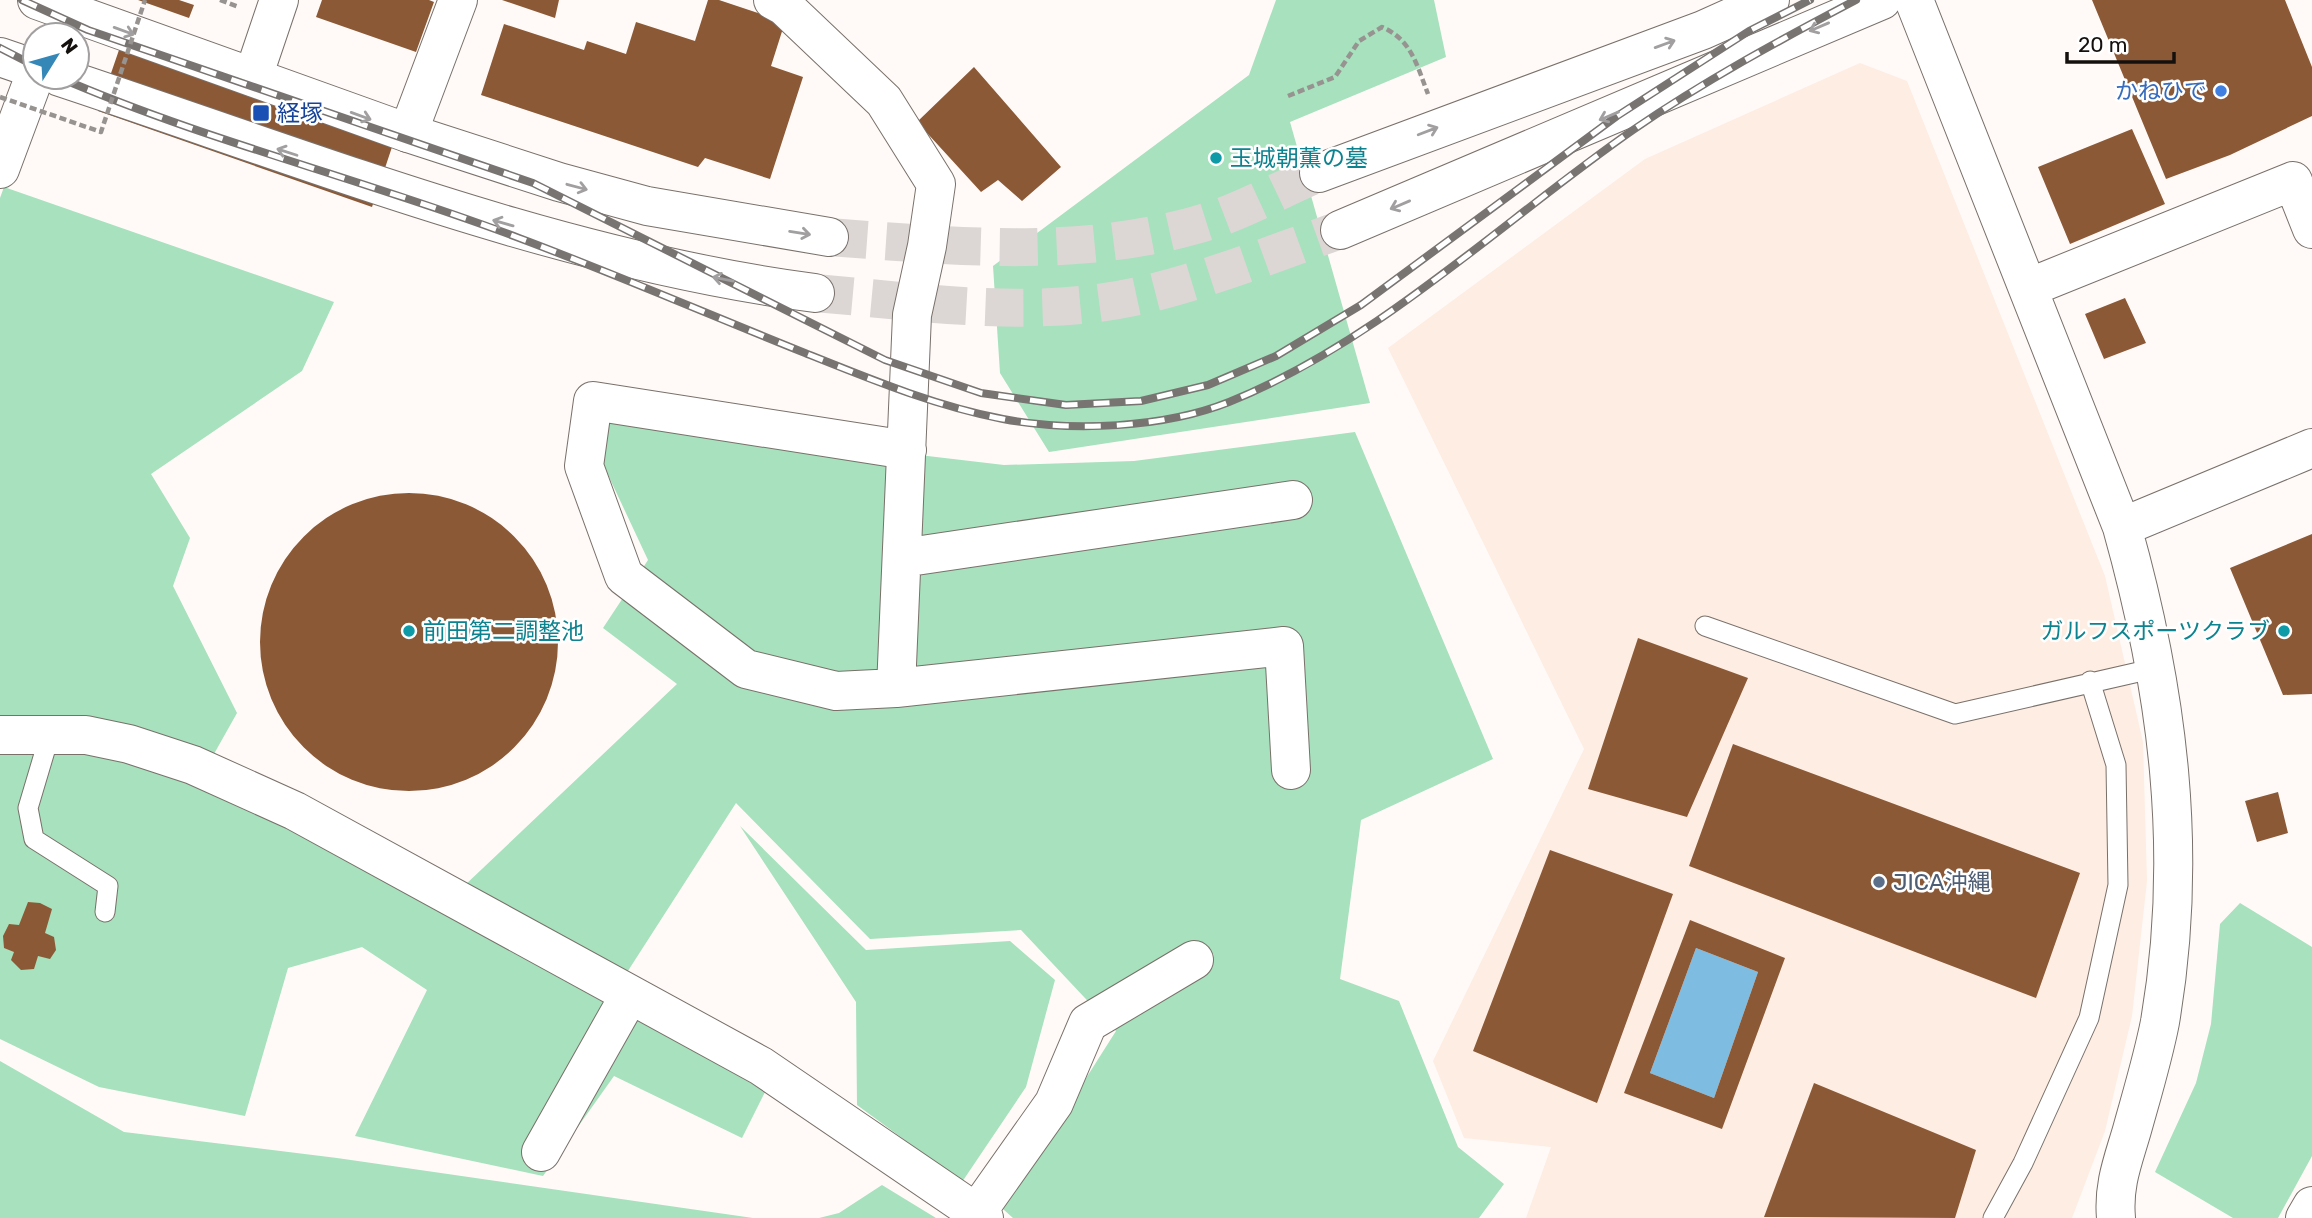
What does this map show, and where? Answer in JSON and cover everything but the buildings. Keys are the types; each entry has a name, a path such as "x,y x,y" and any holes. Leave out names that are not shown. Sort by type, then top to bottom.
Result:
{"street":[{"path":"37,0 408,133 559,182 647,206 829,237"},
{"path":"253,77 279,0"},
{"path":"408,133 458,0"},
{"path":"773,0 784,6 884,101 936,184 927,246 912,315 896,688"},
{"path":"1319,173 1703,30 1770,0"},
{"path":"1340,230 1882,0"},
{"path":"1914,0 2122,527 2144,606 2166,723 2173,844 2168,957 2160,1022 2146,1080 2116,1177 2124,1213"},
{"path":"0,57 21,64"},
{"path":"91,87 452,207 569,242 665,268 815,293"},
{"path":"0,169 29,91"},
{"path":"2028,288 2293,181 2312,229"},
{"path":"907,450 593,401 584,466 624,576 746,669 836,691 896,688 1284,646 1291,771"},
{"path":"2122,527 2312,448"},
{"path":"902,558 1293,500"},
{"path":"0,735 86,735 129,744 193,765 269,799 761,1066 981,1215 1054,1103 1088,1023 1195,960"},
{"path":"541,1152 629,996"},
{"path":"2305,1218 2312,1206"}],"lane":[{"path":"1705,626 1955,714 2156,668"},
{"path":"1993,1218 2023,1163 2089,1018 2118,885 2116,765 2090,681"},
{"path":"50,734 28,808 34,839 108,886 106,912"}],"path":[{"path":"0,97 101,132 145,0"},
{"path":"220,0 241,7 244,0"},
{"path":"1288,96 1335,77 1359,41 1382,27 1396,33 1408,45 1429,97"}],"shaded area":[{"path":"1860,63 1907,81 2105,576 2143,742 2147,881 2132,1016 2105,1131 2072,1218 1526,1218 1551,1147 1464,1138 1433,1061 1584,749 1388,348 1645,159"}],"green space":[{"path":"1276,0 1434,0 1446,57 1290,122 1370,403 1049,452 1000,373 993,266 1249,75"},
{"path":"4,187 334,302 302,371 151,474 190,538 173,586 237,713 210,761 464,886 677,684 603,628 648,560 595,447 612,419 1004,465 1134,461 1355,432 1493,759 1361,820 1340,979 1399,1001 1458,1147 1504,1184 1479,1218 1013,1218 1003,1209 1116,1031 1021,930 870,939 736,803 606,1005 768,1086 742,1138 614,1076 543,1176 355,1136 427,990 362,947 288,968 245,1116 99,1087 0,1039 0,198"},
{"path":"740,826 866,950 1010,941 1055,980 1026,1087 962,1182 857,1105 856,1002"},
{"path":"2240,903 2312,947 2312,1156 2278,1218 2233,1218 2155,1172 2196,1083 2211,1024 2220,924"},
{"path":"0,1061 124,1132 337,1158 753,1218 0,1218"},
{"path":"882,1185 936,1218 819,1218 839,1213"}],"water":[{"path":"1696,948 1758,972 1714,1098 1650,1073"}],"tunnel":[{"path":"829,237 1014,247 1105,242 1150,236 1196,225 1242,208 1319,173"},
{"path":"815,293 979,307 1020,308 1102,302 1143,295 1193,281 1340,230"}],"railway":[{"path":"22,0 88,30 533,183 885,360 981,393 1066,405 1141,401 1208,385 1276,356 1361,305 1617,116 1749,31 1810,0"},
{"path":"91,90 172,121 519,238 903,391 1003,419 1058,425 1118,425 1176,417 1229,402 1284,377 1337,347 1438,278 1633,130 1743,62 1856,0"},
{"path":"0,48 21,59"}],"place":[{"name":"かねひで","path":"2221,91"},
{"name":"経塚","path":"261,113"},
{"name":"玉城朝薫の墓","path":"1216,158"},
{"name":"前田第二調整池","path":"409,631"},
{"name":"ガルフスポーツクラブ","path":"2284,631"},
{"name":"JICA沖縄","path":"1879,882"}]}
